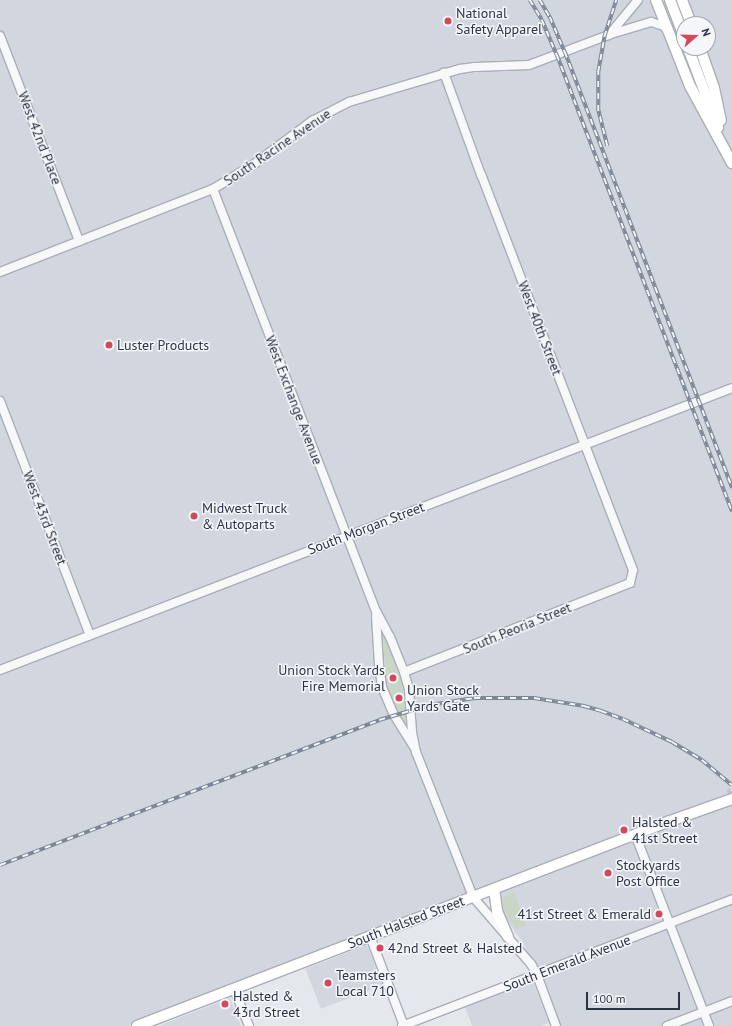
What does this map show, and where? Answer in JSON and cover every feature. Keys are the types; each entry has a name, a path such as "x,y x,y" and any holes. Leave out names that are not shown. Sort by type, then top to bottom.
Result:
{"main road":[{"path":"656,0 690,86 732,163"},
{"path":"682,0 688,16"},
{"path":"671,2 676,16"},
{"path":"691,56 732,163"},
{"path":"703,56 714,88 732,163"},
{"name":"South Halsted Street","path":"137,1026 674,819 692,809 730,797"},
{"path":"494,889 497,911 508,937"}],"street":[{"name":"South Racine Avenue","path":"0,272 213,189 253,165 312,121 349,102 444,73 475,67 529,65 609,35 638,0"},
{"path":"609,35 651,22 664,26 669,33"},
{"name":"West 42nd Place","path":"0,36 79,241"},
{"name":"West 40th Street","path":"444,73 584,445 633,570 630,583"},
{"name":"West Exchange Avenue","path":"213,189 376,611 390,637 404,672 409,690 412,732 416,752"},
{"name":"South Morgan Street","path":"0,670 346,535 732,388"},
{"name":"West 43rd Street","path":"0,401 90,635"},
{"name":"South Peoria Street","path":"404,672 630,583"},
{"name":"West Exchange Avenue","path":"376,611 379,665 382,687 394,716 416,752 473,897 524,954 537,974 556,1026"},
{"path":"634,834 709,1026"},
{"name":"South Emerald Avenue","path":"403,1026 732,899"},
{"path":"370,936 403,1026"},
{"path":"234,989 249,1026"},
{"path":"667,1026 732,1001"}],"shaded area":[{"path":"0,0 732,0 732,1026 555,1026 524,944 486,892 128,1026 0,1026"},
{"path":"367,945 382,985 321,1009 305,969"},
{"path":"533,981 549,1023 540,1026 472,1026 465,1007"},
{"path":"230,998 241,1026 158,1026"}],"green space":[{"path":"383,637 387,640 405,689 408,728 394,707 387,688"},
{"path":"514,892 526,925 516,929 501,904 503,898"}],"railway":[{"path":"530,0 542,20 557,55 732,512"},
{"path":"540,0 550,17 565,52 732,488"},
{"path":"607,146 598,111 598,72 604,37 616,0"},
{"path":"0,865 379,720 430,705 474,698 534,698 584,706 601,711 623,719 672,742 702,760 732,785"}],"place":[{"name":"National Safety Apparel","path":"448,21"},
{"name":"Luster Products","path":"109,345"},
{"name":"Midwest Truck & Autoparts","path":"194,516"},
{"name":"Union Stock Yards Fire Memorial","path":"393,678"},
{"name":"Union Stock Yards Gate","path":"399,698"},
{"name":"Halsted & 41st Street","path":"624,830"},
{"name":"Stockyards Post Office","path":"608,873"},
{"name":"41st Street & Emerald","path":"659,914"},
{"name":"42nd Street & Halsted","path":"380,948"},
{"name":"Teamsters Local 710","path":"328,983"},
{"name":"Halsted & 43rd Street","path":"225,1004"}]}
